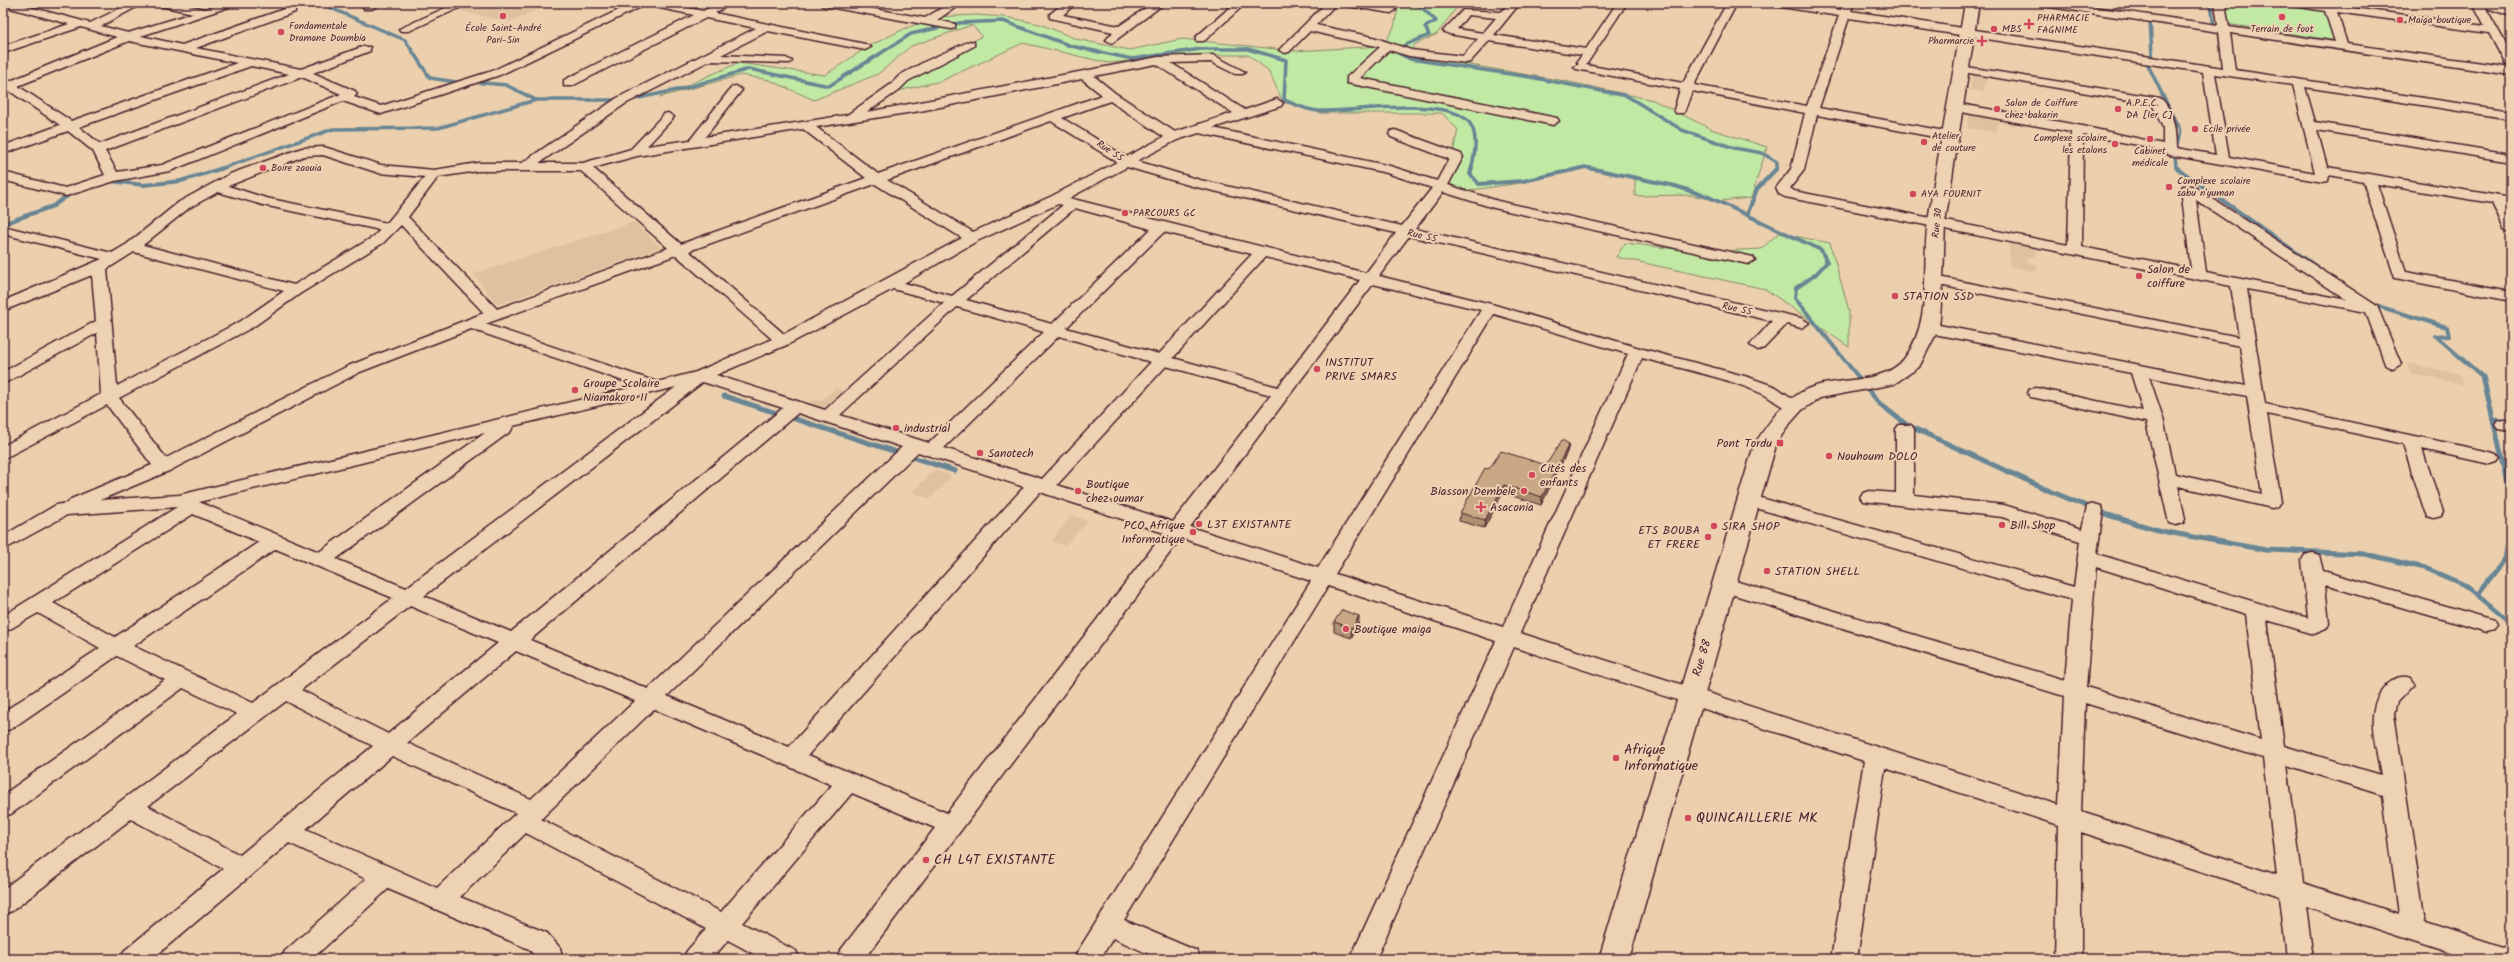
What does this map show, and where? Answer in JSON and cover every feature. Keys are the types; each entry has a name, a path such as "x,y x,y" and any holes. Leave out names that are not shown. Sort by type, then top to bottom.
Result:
{"main road":[{"name":"Rue 30","path":"1832,389 1887,380 1912,363 1929,328 1934,280 1936,223 1972,3"},
{"path":"2486,3 2509,9"},
{"name":"Rue 88","path":"1614,959 1690,696 1725,585 1748,500 1765,445 1778,424 1795,406 1813,394 1832,389"}],"street":[{"path":"3,3 80,24 93,26 128,37 304,73 351,92 345,98 165,168 113,177 66,192 3,176"},
{"path":"93,26 140,3"},
{"path":"159,3 207,12"},
{"path":"6,87 128,37 236,3"},
{"path":"405,29 465,3"},
{"path":"345,98 381,110 496,73 641,3"},
{"path":"649,3 706,14 765,28 865,47"},
{"path":"568,83 727,3"},
{"path":"823,3 840,4 951,26"},
{"path":"926,22 957,3"},
{"path":"1071,3 1054,16 1122,30"},
{"path":"1112,40 1122,30 1160,3"},
{"path":"1200,39 1241,3"},
{"path":"1286,50 1332,3"},
{"path":"1347,3 1391,10"},
{"path":"1307,27 1369,39 1386,47 1409,53 1462,61 1468,60 1515,3"},
{"path":"1622,3 1577,71 1688,87 1950,136"},
{"path":"1680,110 1688,87 1732,3"},
{"path":"1775,3 1847,8 1967,32 2511,115"},
{"path":"2043,3 2511,71"},
{"path":"2220,3 2216,28 2230,73"},
{"path":"2293,3 2493,30"},
{"path":"2478,3 2511,63"},
{"path":"3,11 17,7"},
{"path":"1847,8 1812,110 1797,170 1783,188 1784,191 1790,194 2372,309"},
{"path":"2330,8 2342,46"},
{"path":"184,48 291,10"},
{"path":"1504,16 1467,12 1449,31 1485,38 1590,53"},
{"path":"3,50 80,24"},
{"path":"523,168 621,101 709,58 765,28"},
{"path":"849,119 855,112 894,88 904,78 930,62 970,44"},
{"path":"1386,47 1351,80 1553,121"},
{"path":"98,149 366,49"},
{"path":"709,58 786,61"},
{"path":"3,306 99,267 132,247 184,205 254,169 302,152 324,151 379,169 434,174 478,167 584,167 636,152 849,119 1158,60 1213,58 1239,72"},
{"path":"1158,60 1243,114"},
{"path":"3,150 250,62"},
{"path":"1961,69 2156,101 2159,103 2169,128 2170,151"},
{"path":"2209,70 2223,161"},
{"path":"1085,75 1111,96 1173,137"},
{"path":"1955,107 2152,144 2170,151 2323,178 2298,83"},
{"path":"6,87 70,126 98,149 113,177"},
{"path":"694,143 736,90"},
{"path":"3,530 62,509 163,467 354,369 494,315 1054,118 1111,96"},
{"path":"828,417 1064,202 1126,162 1173,137 1278,103"},
{"path":"636,152 668,117"},
{"name":"Rue 55","path":"1054,118 1126,162 1197,184 1800,323"},
{"path":"2309,125 2511,158"},
{"path":"806,126 877,180 972,238"},
{"path":"1199,129 1390,170 1441,185 1494,204 1748,260"},
{"path":"2075,251 2077,129"},
{"path":"849,959 1441,185 1456,157 1395,134"},
{"path":"584,167 783,341"},
{"path":"2321,170 2504,201 2511,229"},
{"path":"3,453 110,398 247,324 296,290 378,240 402,217 434,174"},
{"path":"2369,178 2400,275 2511,296"},
{"path":"217,187 263,201 389,228"},
{"path":"2198,275 2188,189 2372,309 2393,364"},
{"path":"3,544 62,509 186,504 701,376 783,341 891,284 972,238 1064,202 1490,308 1637,352 1742,380 1770,390 1795,406"},
{"path":"402,217 494,315"},
{"path":"441,900 896,463 924,448 1053,331 1161,227"},
{"path":"3,230 116,258"},
{"path":"132,247 296,290"},
{"path":"792,758 1041,486 1261,252"},
{"path":"99,267 110,398 163,467"},
{"path":"1934,280 2247,343"},
{"path":"2167,478 2272,502 2238,282"},
{"path":"891,284 1053,331 1282,393"},
{"path":"1086,959 1490,308"},
{"path":"1758,345 1783,319"},
{"path":"3,379 104,324"},
{"path":"470,324 657,387"},
{"path":"1929,328 2138,369 2411,441 2490,458"},
{"path":"1363,959 1637,352"},
{"path":"2138,369 2154,418 2176,519"},
{"path":"701,376 2504,959"},
{"path":"3,903 701,376"},
{"path":"2036,393 2154,418"},
{"path":"133,959 796,406"},
{"path":"320,560 512,422"},
{"path":"1905,429 1905,500"},
{"path":"2411,441 2434,512"},
{"path":"1868,497 2004,511 2088,548 2306,627 2314,627 2319,624 2313,567 2487,625"},
{"path":"1748,500 2081,596"},
{"path":"186,504 952,825"},
{"path":"3,626 186,504"},
{"path":"2068,959 2069,818 2075,693 2081,596 2094,510"},
{"path":"3,723 274,541"},
{"path":"1725,585 2274,754 2395,789"},
{"path":"38,604 116,647 254,713"},
{"path":"2256,610 2300,959"},
{"path":"3,807 181,679"},
{"path":"2403,684 2387,698 2383,714 2395,789 2414,930"},
{"path":"284,691 529,816 724,926 787,959"},
{"path":"1844,959 1876,756"},
{"path":"696,959 849,781"},
{"path":"129,807 242,868"},
{"path":"287,831 385,877 538,941 552,956 550,959"},
{"path":"294,959 385,877"},
{"path":"1107,924 1188,959"}],"shaded area":[{"name":"École Saint-André Pari-Sin","path":"474,3 553,3 509,22 456,10"},
{"path":"1973,74 1987,76 1984,92 1970,90"},
{"path":"1969,115 2016,122 2015,126 1999,122 1997,132 1967,128"},
{"path":"634,222 661,248 497,305 473,274"},
{"path":"2010,244 2036,249 2035,256 2028,258 2028,261 2023,261 2038,265 2037,272 2009,266"},
{"path":"2408,363 2460,374 2464,385 2411,374"},
{"path":"836,388 844,391 821,411 814,409 816,407 808,404 814,399 821,401"},
{"path":"934,470 952,476 930,499 912,492"},
{"path":"1072,515 1088,521 1065,546 1051,541"}],"green space":[{"path":"1399,3 1460,3 1437,34 1414,45 1410,55 1565,81 1653,100 1711,129 1767,147 1751,198 1719,201 1690,195 1635,196 1635,177 1591,167 1520,183 1465,191 1441,180 1452,157 1458,130 1442,113 1321,113 1283,102 1269,71 1248,55 1198,55 1108,63 1023,43 941,81 885,94 982,36 972,25 911,46 878,74 814,100 769,80 741,75 660,97 738,63 825,75 869,46 904,29 936,17 976,15 1005,17 1040,24 1076,39 1130,50 1182,39 1294,51 1383,46 1394,27"},
{"name":"Terrain de foot","path":"2222,3 2287,3 2338,10 2346,42 2226,24"},
{"path":"1779,233 1830,243 1849,311 1849,347 1765,289 1616,257 1625,243 1701,252 1761,249"}],"building":[{"path":"1562,440 1569,444 1542,497 1504,485 1485,520 1460,513 1485,468 1489,469 1501,451 1546,465"},
{"path":"1342,610 1359,616 1352,628 1334,622"}],"waterway":[{"path":"319,3 405,40 430,78 463,83"},
{"path":"1417,3 1436,21 1425,27 1429,35 1403,46 1400,54 1410,59 1530,77 1627,96 1682,130 1734,148 1762,153 1777,162 1777,168"},
{"path":"2211,3 2214,28 2212,28"},
{"path":"2155,21 2150,20 2152,55 2147,63 2180,131 2176,151"},
{"path":"629,100 682,89 749,69 829,86 911,34 959,23 1003,21 1071,46 1132,59 1201,49 1248,49 1286,60 1284,100 1310,110 1334,111 1421,107 1441,109 1458,114 1469,122 1474,133 1475,151 1471,169"},
{"path":"473,82 506,85 536,100"},
{"path":"222,168 333,129 438,128 536,100"},
{"path":"536,100 621,100"},
{"path":"2175,155 2176,167 2179,169"},
{"path":"1577,169 1585,167 1589,168"},
{"path":"110,181 144,185 181,181 222,168"},
{"path":"1472,168 1470,174 1479,184 1523,181 1582,168"},
{"path":"1589,168 1675,186 1709,197 1747,215"},
{"path":"1589,168 1593,169"},
{"path":"1747,215 1757,189 1777,168"},
{"path":"2177,168 2321,270"},
{"path":"3,224 53,206 70,194"},
{"path":"1747,215 1821,250 1827,262 1816,274 1796,288 1795,298 1859,378"},
{"path":"2371,304 2447,327 2449,335 2436,336 2483,377"},
{"path":"1858,377 1880,404 1907,425 2050,491 2108,515 2161,531 2266,550 2365,554 2425,568 2467,586 2511,623"},
{"path":"2483,377 2511,496"},
{"path":"724,396 955,471"},
{"path":"2494,420 2511,422"},
{"path":"2478,594 2505,559 2511,527"}],"place":[{"name":"École Saint-André Pari-Sin","path":"503,16"},
{"name":"Terrain de foot","path":"2282,17"},
{"name":"Maiga boutique","path":"2400,20"},
{"name":"PHARMACIE FAGNIME","path":"2029,24"},
{"name":"MBS","path":"1994,29"},
{"name":"Fondamentale Dramane Doumbia","path":"281,32"},
{"name":"Pharmarcie","path":"1982,41"},
{"name":"Salon de Coiffure chez bakarin","path":"1997,109"},
{"name":"A.P.E.C. DA [1er C]","path":"2118,109"},
{"name":"Ecile privée","path":"2195,129"},
{"name":"Cabinet médicale","path":"2150,139"},
{"name":"Atelier de couture","path":"1924,142"},
{"name":"Complexe scolaire les etalons","path":"2115,144"},
{"name":"Boire zaouia","path":"263,168"},
{"name":"Complexe scolaire sabu n'yuman","path":"2169,187"},
{"name":"AYA FOURNIT","path":"1913,194"},
{"name":"PARCOURS GC","path":"1125,213"},
{"name":"Salon de coiffure","path":"2139,276"},
{"name":"STATION SSD","path":"1895,296"},
{"name":"INSTITUT PRIVE SMAR5","path":"1317,369"},
{"name":"Groupe Scolaire Niamakoro II","path":"575,390"},
{"name":"industrial","path":"896,428"},
{"name":"Pont Tordu","path":"1780,443"},
{"name":"Sanotech","path":"980,453"},
{"name":"Nouhoum DOLO","path":"1829,456"},
{"name":"Cités des enfants","path":"1532,475"},
{"name":"Boutique chez oumar","path":"1078,491"},
{"name":"Biasson Dembele","path":"1524,491"},
{"name":"Asaconia","path":"1481,507"},
{"name":"L3T EXISTANTE","path":"1199,524"},
{"name":"Bill Shop","path":"2002,525"},
{"name":"SIRA SHOP","path":"1714,526"},
{"name":"PCO Afrique Informatique","path":"1193,532"},
{"name":"ETS BOUBA ET FRERE","path":"1708,537"},
{"name":"STATION SHELL","path":"1767,571"},
{"name":"Boutique maiga","path":"1346,629"},
{"name":"Afrique Informatique","path":"1616,758"},
{"name":"QUINCAILLERIE MK","path":"1688,818"},
{"name":"CH L4T EXISTANTE","path":"926,860"}]}
